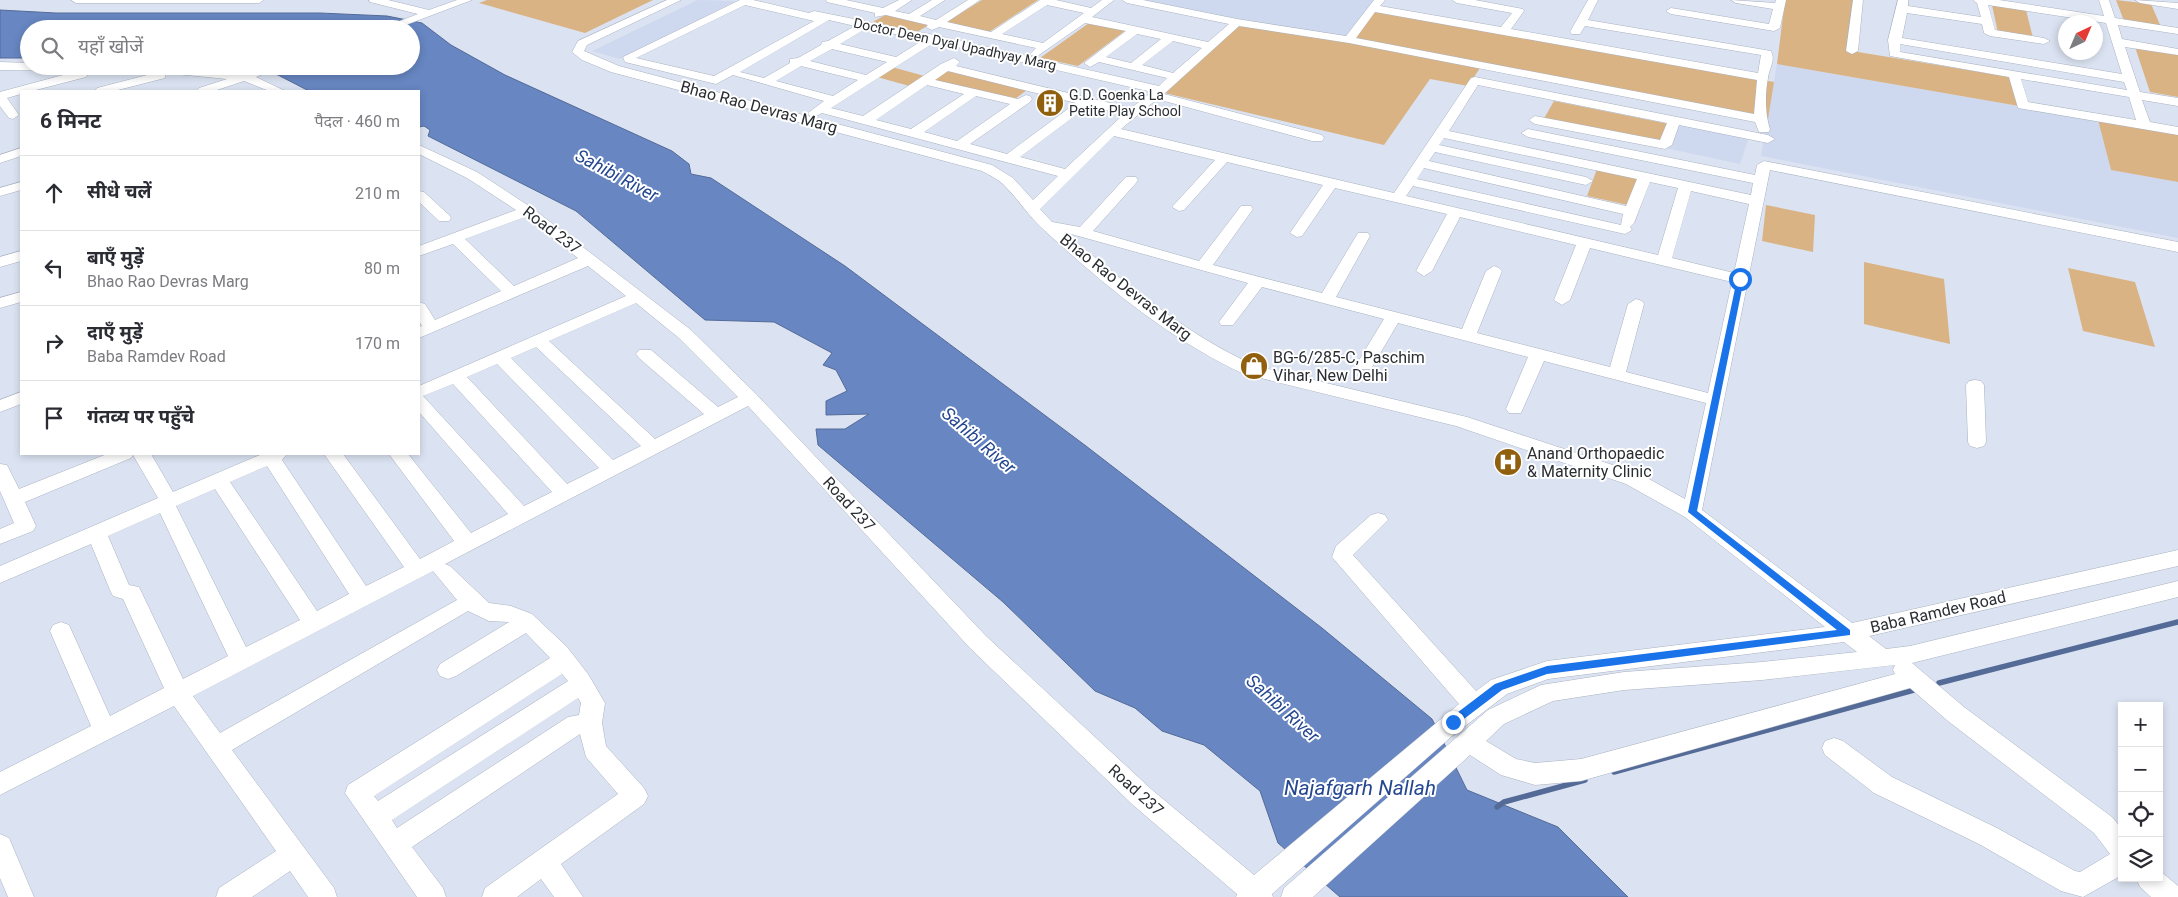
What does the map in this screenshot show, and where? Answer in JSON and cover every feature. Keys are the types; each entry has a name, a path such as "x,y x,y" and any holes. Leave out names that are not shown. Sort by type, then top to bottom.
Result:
{"street":[{"path":"76,0 259,0"},
{"path":"374,0 423,15"},
{"path":"409,20 467,0"},
{"name":"Bhao Rao Devras Marg","path":"676,0 582,43 578,52 586,58 615,69 987,168 1008,181 1048,226 1166,321 1217,355 1250,370 1461,421 1633,479 1692,512 1847,632"},
{"path":"831,0 845,1 910,18 1045,47"},
{"path":"766,82 907,0"},
{"path":"910,18 940,0"},
{"path":"919,35 975,0"},
{"path":"992,36 1046,0 1094,12"},
{"path":"1028,59 1109,0"},
{"path":"1128,0 1237,22 1349,40 1760,118"},
{"path":"1380,0 1373,8 1762,77 1767,63 1767,53 1669,16"},
{"path":"1457,0 1519,11"},
{"path":"1503,32 1525,0"},
{"path":"1570,44 1594,0"},
{"path":"1582,22 1669,16 1774,28 1779,8 1736,0"},
{"path":"1852,51 1858,0"},
{"path":"2044,41 1990,33 1980,0 2035,4 2113,28 2178,52"},
{"path":"2104,0 2113,28 2120,65 2129,79 2144,125"},
{"path":"2140,0 2178,6"},
{"path":"2168,0 2178,2"},
{"path":"752,1 824,20 716,80 629,60 630,58 752,1"},
{"name":"Doctor Deen Dyal Upadhyay Marg","path":"752,1 934,38 1079,71 1317,138"},
{"path":"1986,21 1903,4 1894,54 2178,102"},
{"path":"1896,35 2047,53 2035,4"},
{"path":"1349,40 1371,10"},
{"path":"1084,19 1210,46"},
{"path":"706,93 842,20"},
{"path":"1032,209 1111,131 1158,93 1237,22"},
{"path":"2113,28 2178,31"},
{"path":"2113,28 2178,41"},
{"path":"1079,71 1135,30"},
{"path":"1896,35 2129,79"},
{"path":"1133,67 1171,37"},
{"path":"804,119 934,38"},
{"path":"806,39 898,61"},
{"path":"865,121 976,47"},
{"path":"774,56 868,79"},
{"path":"1096,58 1176,77"},
{"path":"0,66 20,66"},
{"path":"0,72 20,67"},
{"path":"945,68 1134,112"},
{"path":"2014,74 2022,105 2178,131"},
{"path":"0,84 30,75"},
{"path":"22,90 79,75"},
{"path":"105,90 163,75"},
{"path":"226,75 244,77 276,90"},
{"path":"206,90 250,75"},
{"path":"739,75 835,100"},
{"path":"925,80 1020,103"},
{"path":"1397,199 1475,80 1768,139"},
{"path":"1692,512 1764,165 1768,139 1760,118 1762,81"},
{"path":"960,146 1038,90"},
{"path":"17,114 0,96 20,91"},
{"path":"913,134 974,92"},
{"path":"1519,150 1548,95"},
{"path":"1009,159 1086,101"},
{"path":"820,109 1067,174"},
{"path":"0,118 17,114"},
{"path":"1535,120 1665,145 1674,120"},
{"path":"1111,131 1740,279"},
{"path":"1441,133 1757,200"},
{"path":"1528,133 1761,180"},
{"path":"1432,147 1586,181"},
{"name":"Road 237","path":"420,149 472,175 527,211 639,296 685,334 750,398 978,642 1142,797 1255,895"},
{"path":"0,159 20,152"},
{"path":"1179,207 1224,158"},
{"path":"1421,163 1632,212"},
{"path":"1578,200 1593,165"},
{"path":"1764,165 2178,248"},
{"path":"1618,250 1644,176"},
{"path":"1083,233 1130,180"},
{"path":"1409,181 1625,230"},
{"path":"1297,233 1331,183"},
{"path":"1664,261 1686,185"},
{"path":"10,189 20,198"},
{"path":"420,195 444,218"},
{"path":"1203,267 1246,209"},
{"path":"421,248 456,238 527,211"},
{"path":"1424,271 1455,213"},
{"path":"1048,226 1059,226 1203,267 1716,400"},
{"path":"1327,299 1363,236"},
{"path":"456,238 512,293"},
{"path":"1562,300 1584,242"},
{"path":"0,262 20,256"},
{"path":"420,312 425,331 590,259"},
{"path":"1468,336 1494,271"},
{"path":"1227,322 1258,281"},
{"path":"0,303 20,296"},
{"path":"420,392 639,296"},
{"path":"1617,374 1636,304"},
{"path":"1365,365 1394,316"},
{"path":"538,340 654,448"},
{"path":"645,354 717,416"},
{"path":"1515,409 1538,354"},
{"path":"500,357 612,470"},
{"path":"456,376 565,494"},
{"path":"1975,385 1977,442"},
{"path":"0,406 20,398"},
{"path":"0,784 750,398"},
{"path":"420,402 522,516"},
{"path":"14,499 122,455"},
{"path":"143,455 167,502 242,660"},
{"path":"0,575 274,455 363,598"},
{"path":"333,455 417,570"},
{"path":"399,455 468,544"},
{"path":"0,470 26,526 0,537"},
{"path":"219,480 314,624"},
{"path":"1378,520 1343,551 1342,557 1474,706"},
{"path":"97,533 121,590 131,593 178,693 324,897"},
{"name":"Baba Ramdev Road","path":"1448,726 1499,687 1547,670 1847,632 2178,558"},
{"path":"443,571 480,609 489,614 515,615 526,622 563,657 590,695 594,710 590,722 595,750 635,796 495,897"},
{"path":"1302,889 1496,717 1549,692 1624,681 1910,655 2178,589"},
{"path":"216,747 459,608"},
{"path":"448,670 526,622"},
{"path":"61,631 105,730"},
{"path":"1847,632 1914,678 1956,714 2103,826 2118,844"},
{"path":"433,897 357,793 557,665"},
{"path":"1255,895 1288,864 1448,726 1466,744 1510,768 1536,774 1581,770 1914,678"},
{"path":"375,817 575,688"},
{"path":"394,844 576,724"},
{"path":"1834,748 1882,785 1988,836 2070,882 2082,884 2118,863"},
{"path":"0,846 21,897"},
{"path":"229,897 293,854"},
{"path":"544,862 570,897"},
{"path":"2154,882 2171,897"}],"shaded area":[{"path":"487,0 653,0 585,33 479,3"},
{"path":"698,0 736,1 620,59 592,51"},
{"path":"982,0 1038,0 989,32 945,23"},
{"path":"1140,0 1375,0 1343,40"},
{"path":"1785,0 1859,0 1858,52 2010,77 2019,106 1777,64"},
{"path":"2116,0 2151,4 2161,27 2124,21"},
{"path":"1992,5 2026,10 2033,38 1998,33"},
{"path":"1368,9 1774,82 1768,119 1482,65 1468,86 1430,79 1384,145 1156,91 1245,22 1343,40"},
{"path":"885,15 929,25 917,32 873,22"},
{"path":"1089,23 1126,30 1078,66 1040,58"},
{"path":"2135,47 2178,54 2178,97 2150,92"},
{"path":"1777,64 2098,120 2111,170 2178,182 2178,238 1761,156"},
{"path":"892,67 928,77 913,87 877,77"},
{"path":"947,71 1027,90 1015,99 934,80"},
{"path":"1554,101 1669,124 1661,147 1542,122"},
{"path":"1672,118 1750,133 1740,164 1661,147"},
{"path":"2098,120 2178,134 2178,182 2111,170"},
{"path":"1597,169 1637,178 1628,205 1587,196"},
{"path":"1766,205 1815,215 1813,252 1762,241"},
{"path":"1864,262 1944,279 1950,344 1864,324"},
{"path":"2068,268 2135,282 2155,347 2083,331"}],"water":[{"name":"Najafgarh Nallah","path":"0,10 56,13 320,13 387,16 407,20 20,20 20,58 0,58"},
{"name":"Najafgarh Nallah","path":"420,23 451,45 505,75 672,151 689,164 691,174 711,178 845,266 1086,446 1322,628 1432,719 1467,790 1558,827 1628,897 1340,897 1278,843 1260,791 1204,745 1162,731 1135,708 1095,691 1003,602 818,445 816,429 845,429 869,414 826,415 826,401 847,391 836,370 823,365 832,353 774,322 705,320 576,211 428,136 430,130 424,126 420,127 420,90 307,90 278,75 420,75"}],"waterway":[{"path":"1939,683 2178,622"},
{"path":"1614,772 1914,690"},
{"path":"1497,807 1504,802 1585,780"}],"place":[{"name":"G.D. Goenka La Petite Play School","path":"1050,103"},
{"name":"BG-6/285-C, Paschim Vihar, New Delhi","path":"1254,366"},
{"name":"Anand Orthopaedic & Maternity Clinic","path":"1508,462"}],"route":[{"path":"1453,722 1499,687 1547,670 1847,632 1692,512 1740,279"}],"water label":[{"name":"Sahibi River","path":"617,175"},
{"name":"Sahibi River","path":"979,440"},
{"name":"Sahibi River","path":"1283,708"}]}
